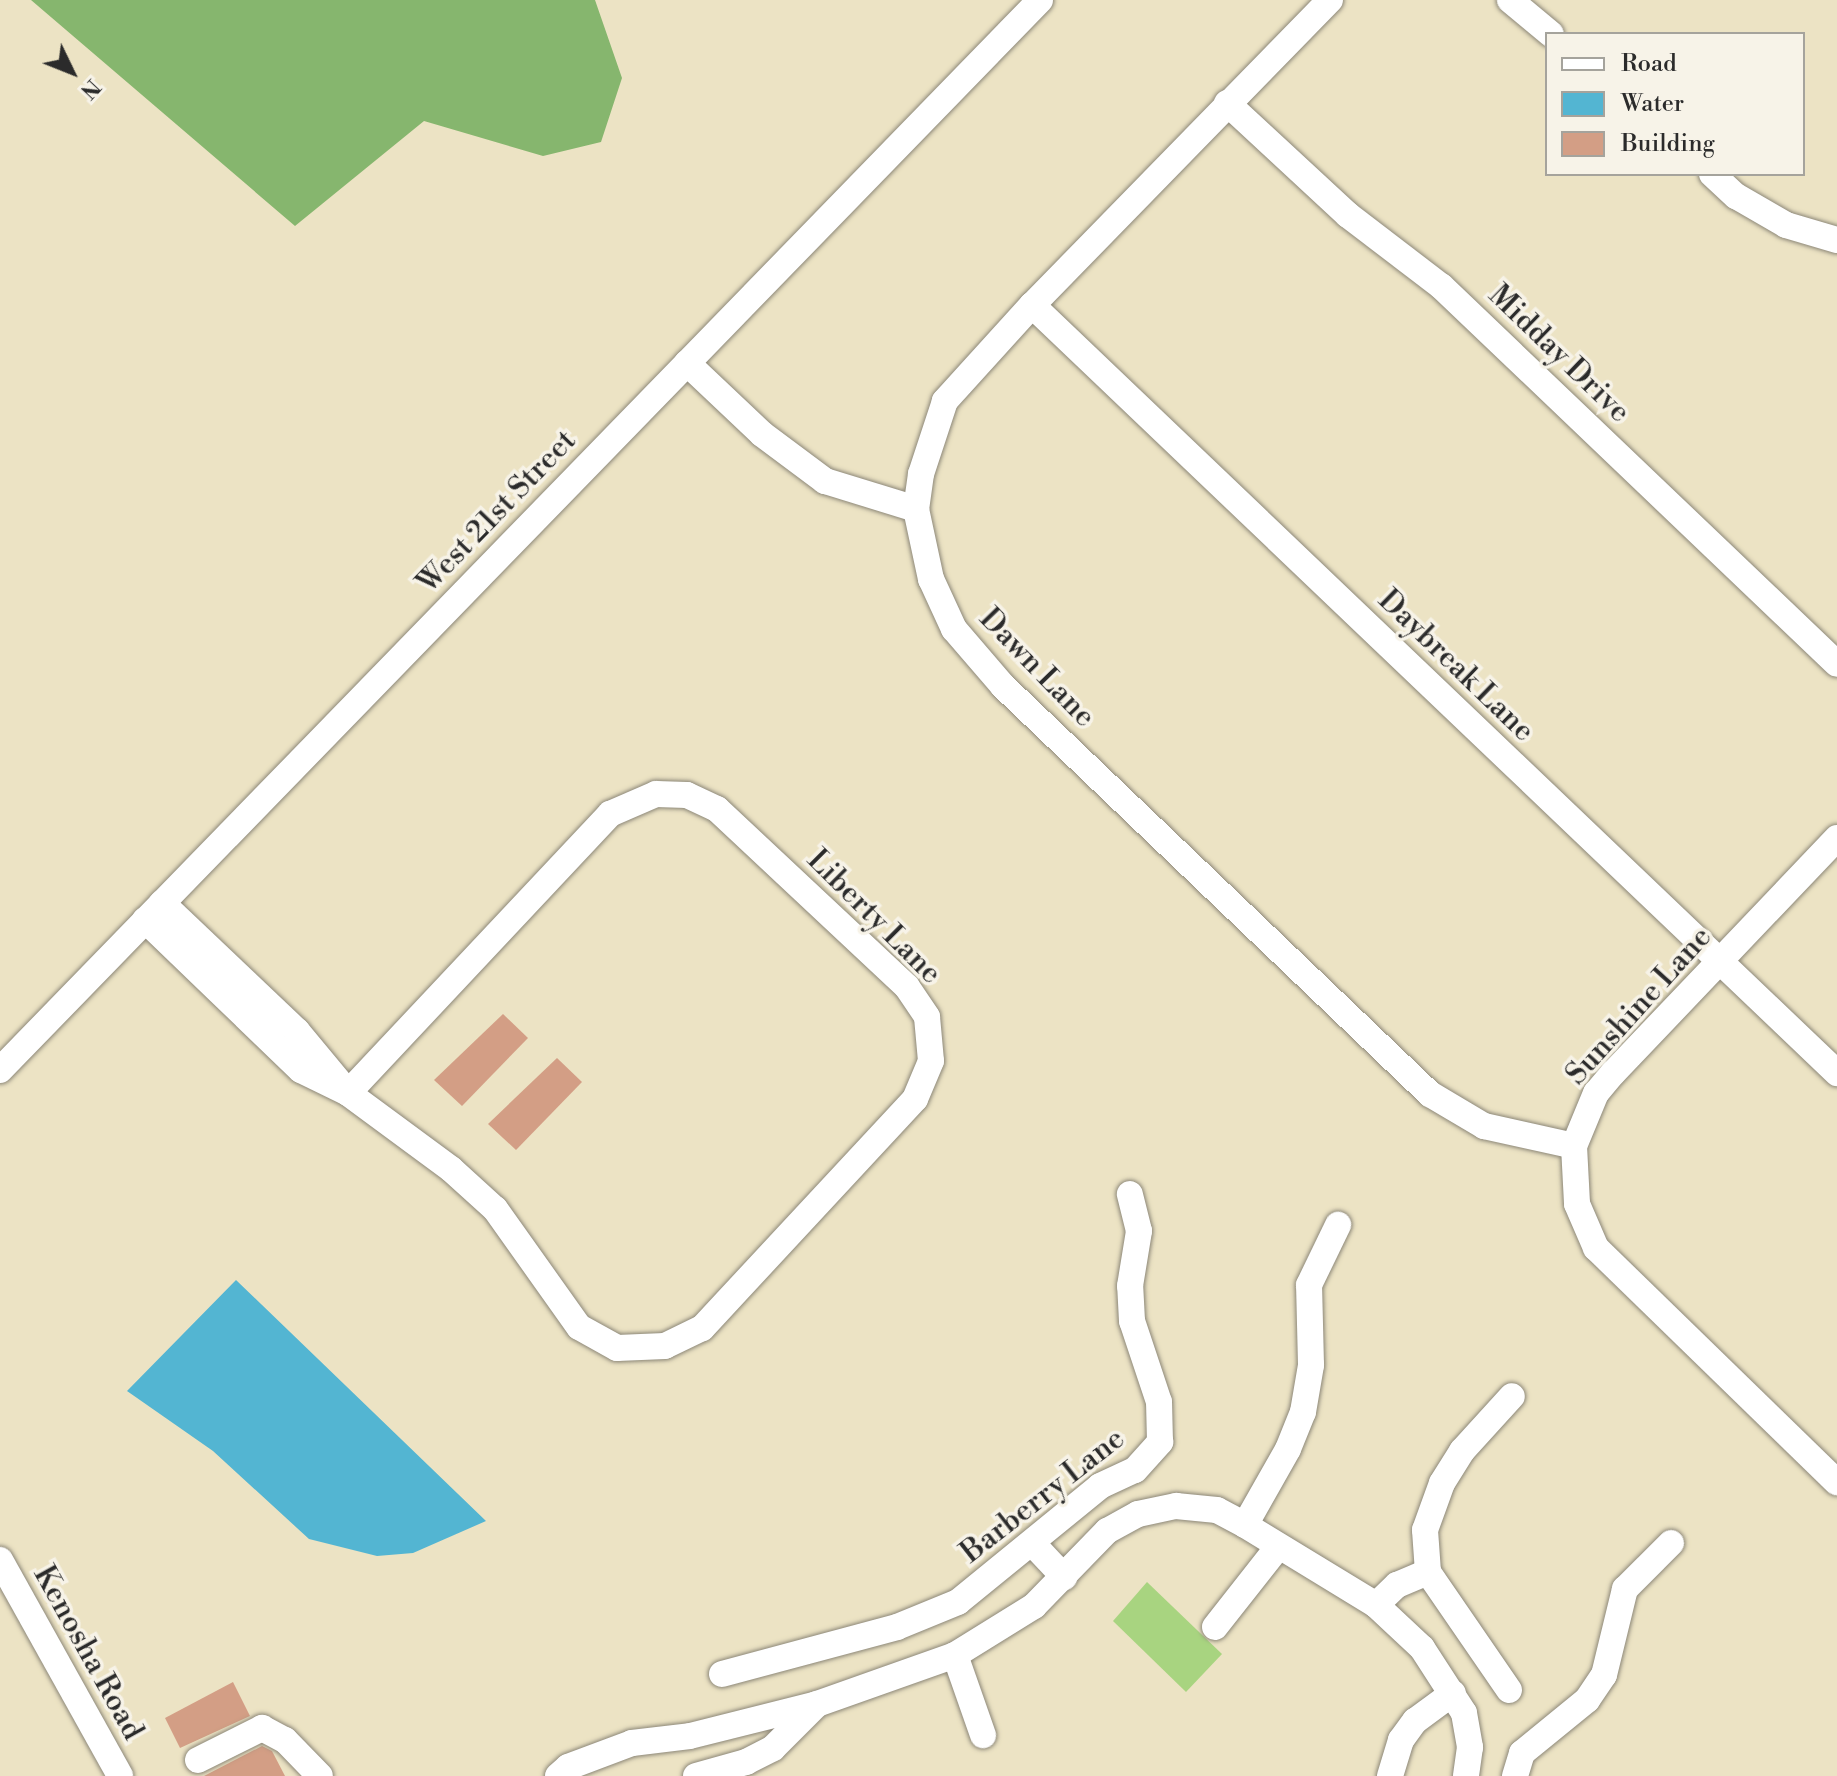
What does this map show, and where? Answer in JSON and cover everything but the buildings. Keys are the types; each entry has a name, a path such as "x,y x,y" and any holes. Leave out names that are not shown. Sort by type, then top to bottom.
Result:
{"street":[{"name":"West 21st Street","path":"0,1070 1040,0"},
{"name":"Dawn Lane","path":"1330,0 1032,305 945,401 921,474 916,509 940,603 954,629 1003,686 1440,1102 1484,1126 1574,1146"},
{"path":"1510,0 1549,32"},
{"name":"Midday Drive","path":"1227,103 1348,215 1441,286 1837,664"},
{"path":"1714,176 1736,196 1786,225 1837,240"},
{"name":"Daybreak Lane","path":"1032,305 1837,1073"},
{"path":"687,363 762,434 825,481 916,509"},
{"name":"Liberty Lane","path":"154,911 297,1031 348,1093 451,1169 495,1209 579,1327 617,1348 665,1346 702,1328 915,1099 931,1061 927,1017 907,987 717,809 687,795 656,794 610,814 348,1093"},
{"name":"Sunshine Lane","path":"1837,838 1596,1093 1574,1146 1577,1204 1596,1248 1837,1482"},
{"name":"Barberry Lane","path":"722,1674 897,1627 958,1602 1100,1486 1135,1470 1160,1442 1159,1402 1132,1321 1130,1286 1139,1231 1130,1194"},
{"path":"1245,1525 1288,1449 1303,1412 1311,1365 1309,1285 1338,1225"},
{"path":"1509,1690 1428,1572 1425,1530 1442,1483 1462,1451 1512,1396"},
{"path":"558,1776 568,1767 632,1743 690,1736 817,1704 955,1655 1034,1606 1107,1531 1138,1514 1176,1506 1217,1510 1376,1605 1422,1648 1464,1713 1470,1747 1466,1776"},
{"path":"1032,1543 1064,1577"},
{"path":"1515,1776 1522,1753 1587,1700 1604,1675 1625,1589 1671,1543"},
{"path":"1215,1627 1278,1547"},
{"name":"Kenosha Road","path":"0,1560 120,1776"},
{"path":"1376,1605 1397,1585 1428,1572"},
{"path":"955,1655 983,1735"},
{"path":"1390,1776 1401,1740 1415,1721 1453,1693"},
{"path":"696,1776 746,1762 773,1748 817,1704"},
{"path":"198,1760 262,1728 285,1740 320,1776"}],"green space":[{"path":"31,0 595,0 622,78 601,142 543,156 424,121 295,226"},
{"path":"1147,1582 1222,1654 1186,1692 1113,1621"}],"water":[{"path":"236,1280 486,1521 413,1553 377,1556 309,1539 213,1451 127,1391"}]}
